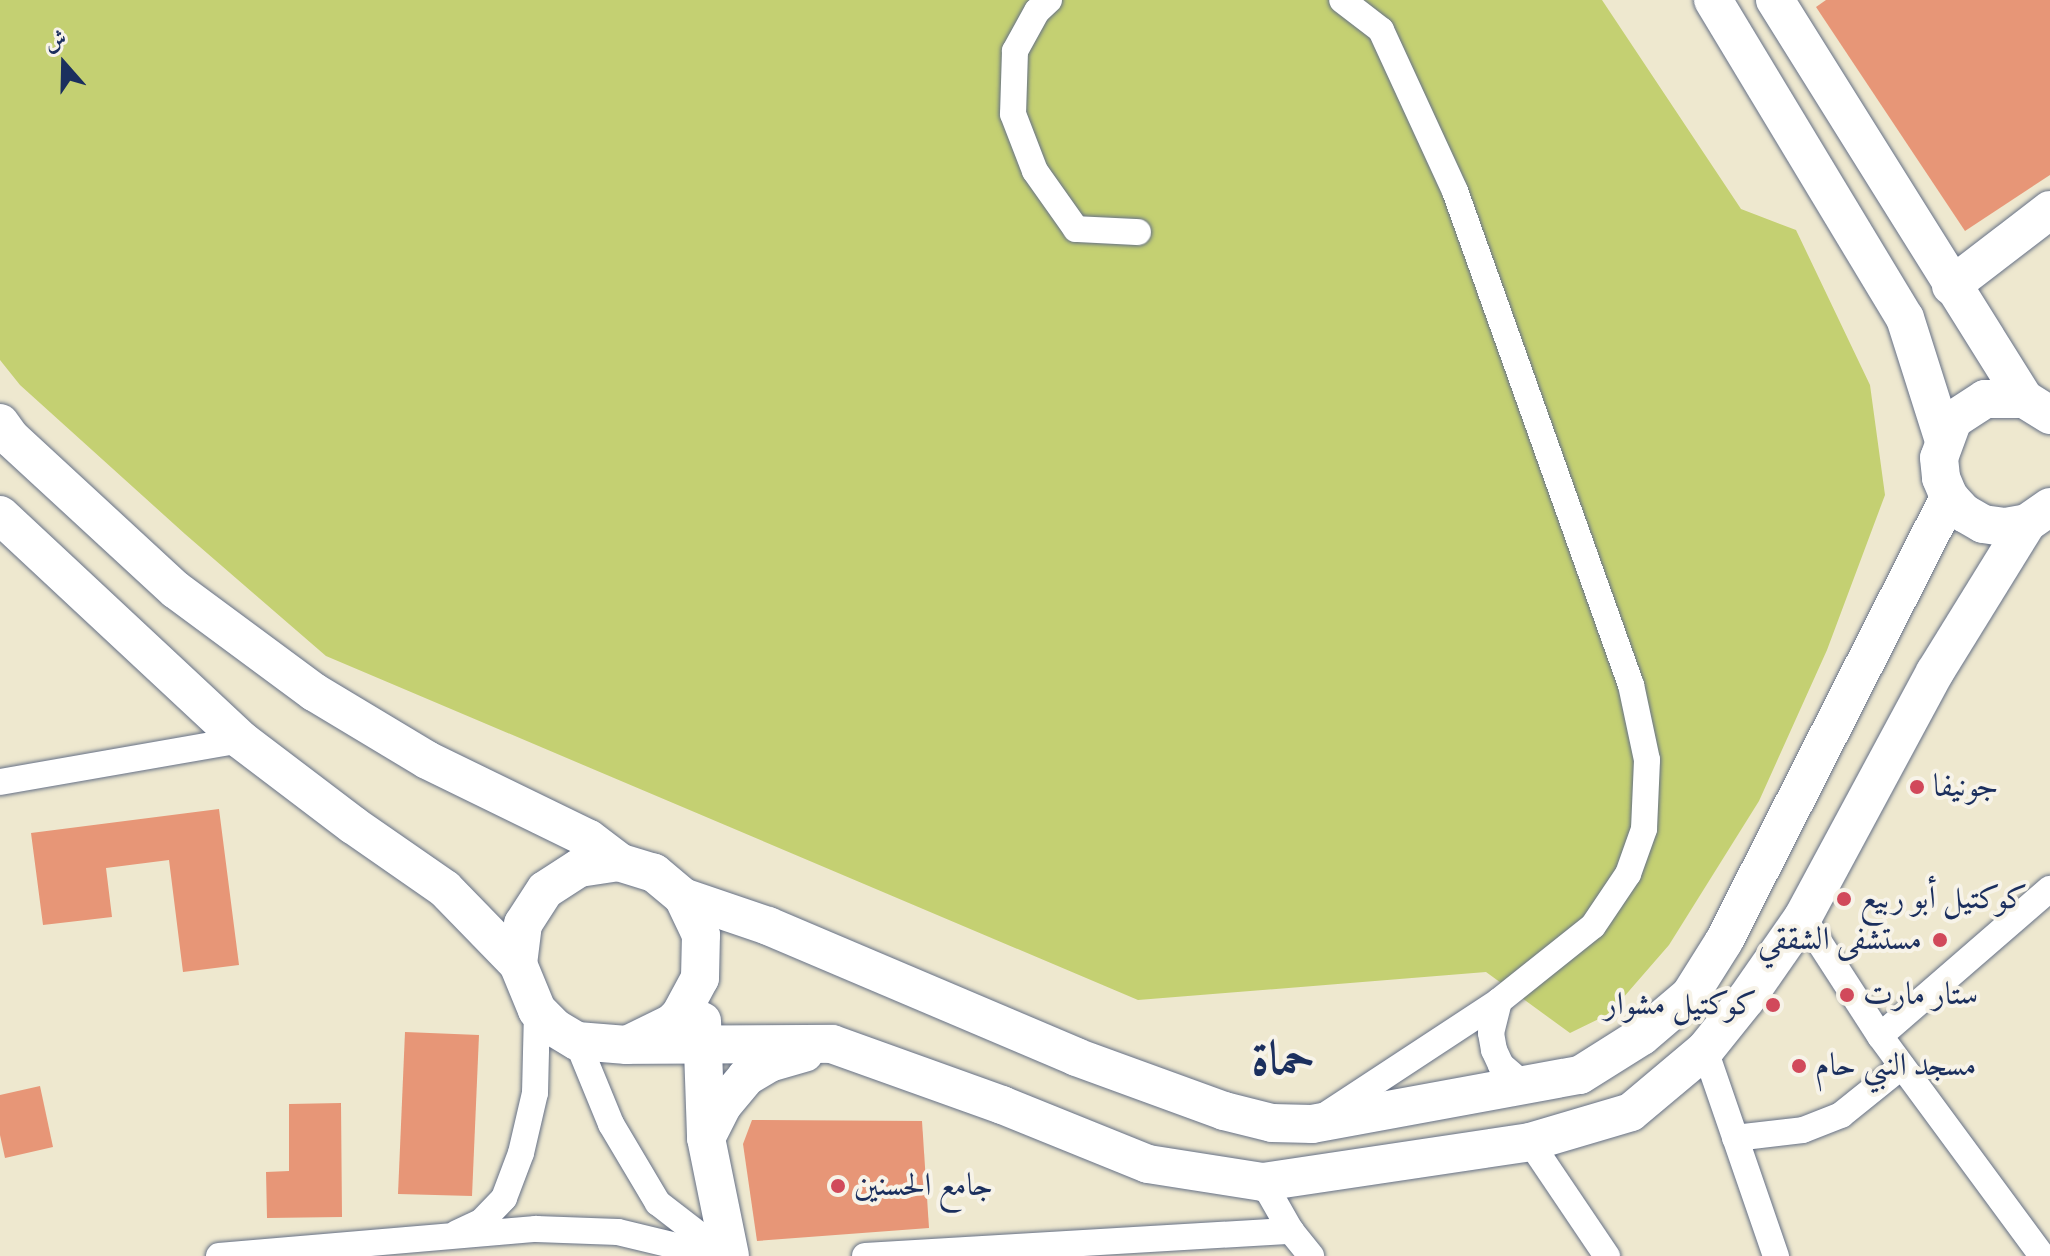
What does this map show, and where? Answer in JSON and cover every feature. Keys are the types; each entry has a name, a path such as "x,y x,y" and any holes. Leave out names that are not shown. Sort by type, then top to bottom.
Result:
{"main road":[{"path":"1713,0 1905,318 1943,438"},
{"path":"1775,0 1951,286 2043,409"},
{"path":"1951,286 2050,210"},
{"path":"2039,515 2005,527 1983,524 1964,513 1949,497 1941,478 1939,458 1943,438 1953,420 1985,399 2005,396 2043,409"},
{"path":"0,423 11,438 176,590 314,692 439,767 589,839 619,862 654,873 683,897 768,926 1076,1057 1224,1111 1272,1123 1312,1124 1580,1075 1642,1036 1690,995 1724,941 1759,875 1949,497"},
{"path":"0,515 241,740 353,825 445,889 518,964 537,1010 555,1028 577,1041 627,1045 832,1044 1002,1105 1148,1164 1263,1182 1530,1142 1631,1112 1705,1050 1746,999 1803,917 1935,672 2039,515"},
{"path":"518,964 523,924 545,890 579,868 619,862"},
{"path":"683,897 701,935 706,1138 729,1256"},
{"path":"627,1045 672,1023 700,978"},
{"path":"706,1138 722,1106 746,1077 769,1063 832,1044"}],"street":[{"path":"1049,0 1037,11 1015,51 1013,114 1035,171 1076,229 1138,232"},
{"path":"1312,1124 1499,1001 1593,926 1628,874 1644,829 1647,760 1631,685 1455,191 1381,30 1342,0"},
{"path":"0,782 241,740"},
{"path":"1880,1036 2050,889"},
{"path":"1803,917 1880,1036 2042,1256"},
{"path":"1499,1001 1491,1033 1494,1050 1501,1065 1526,1087"},
{"path":"443,1239 481,1222 504,1198 521,1153 535,1093 537,1010"},
{"path":"577,1041 611,1124 658,1203 729,1256"},
{"path":"1705,1050 1776,1256"},
{"path":"1735,1138 1803,1130 1841,1115 1902,1066"},
{"path":"1530,1142 1607,1256"},
{"path":"1263,1182 1291,1231 1311,1256"},
{"path":"219,1256 536,1229 618,1232 718,1256"},
{"path":"865,1256 1291,1231"}],"green space":[{"path":"0,0 1602,0 1741,209 1796,230 1870,385 1885,495 1827,650 1759,801 1669,945 1609,1014 1570,1033 1486,972 1138,1000 326,656 185,534 20,385 0,360"}],"building":[{"path":"1826,0 2050,0 2050,175 1965,231 1816,7"},
{"path":"219,809 239,965 183,972 169,860 106,868 112,917 43,925 31,833"},
{"path":"405,1032 479,1035 472,1196 398,1194"},
{"path":"40,1086 53,1147 5,1158 0,1135 0,1095"},
{"path":"341,1103 342,1217 267,1218 266,1172 289,1171 289,1104"},
{"name":"جامع الحسنين","path":"752,1120 922,1121 929,1228 757,1241 743,1144"}],"place":[{"name":"جونيفا","path":"1917,787"},
{"name":"كوكتيل أبو ربيع","path":"1844,899"},
{"name":"مستشفى الشققي","path":"1940,940"},
{"name":"ستار مارت","path":"1847,995"},
{"name":"كوكتيل مشوار","path":"1773,1005"},
{"name":"مسجد النبي حام","path":"1799,1066"},
{"name":"جامع الحسنين","path":"838,1186"}],"district":[{"name":"حماة","path":"1283,1061"}]}
